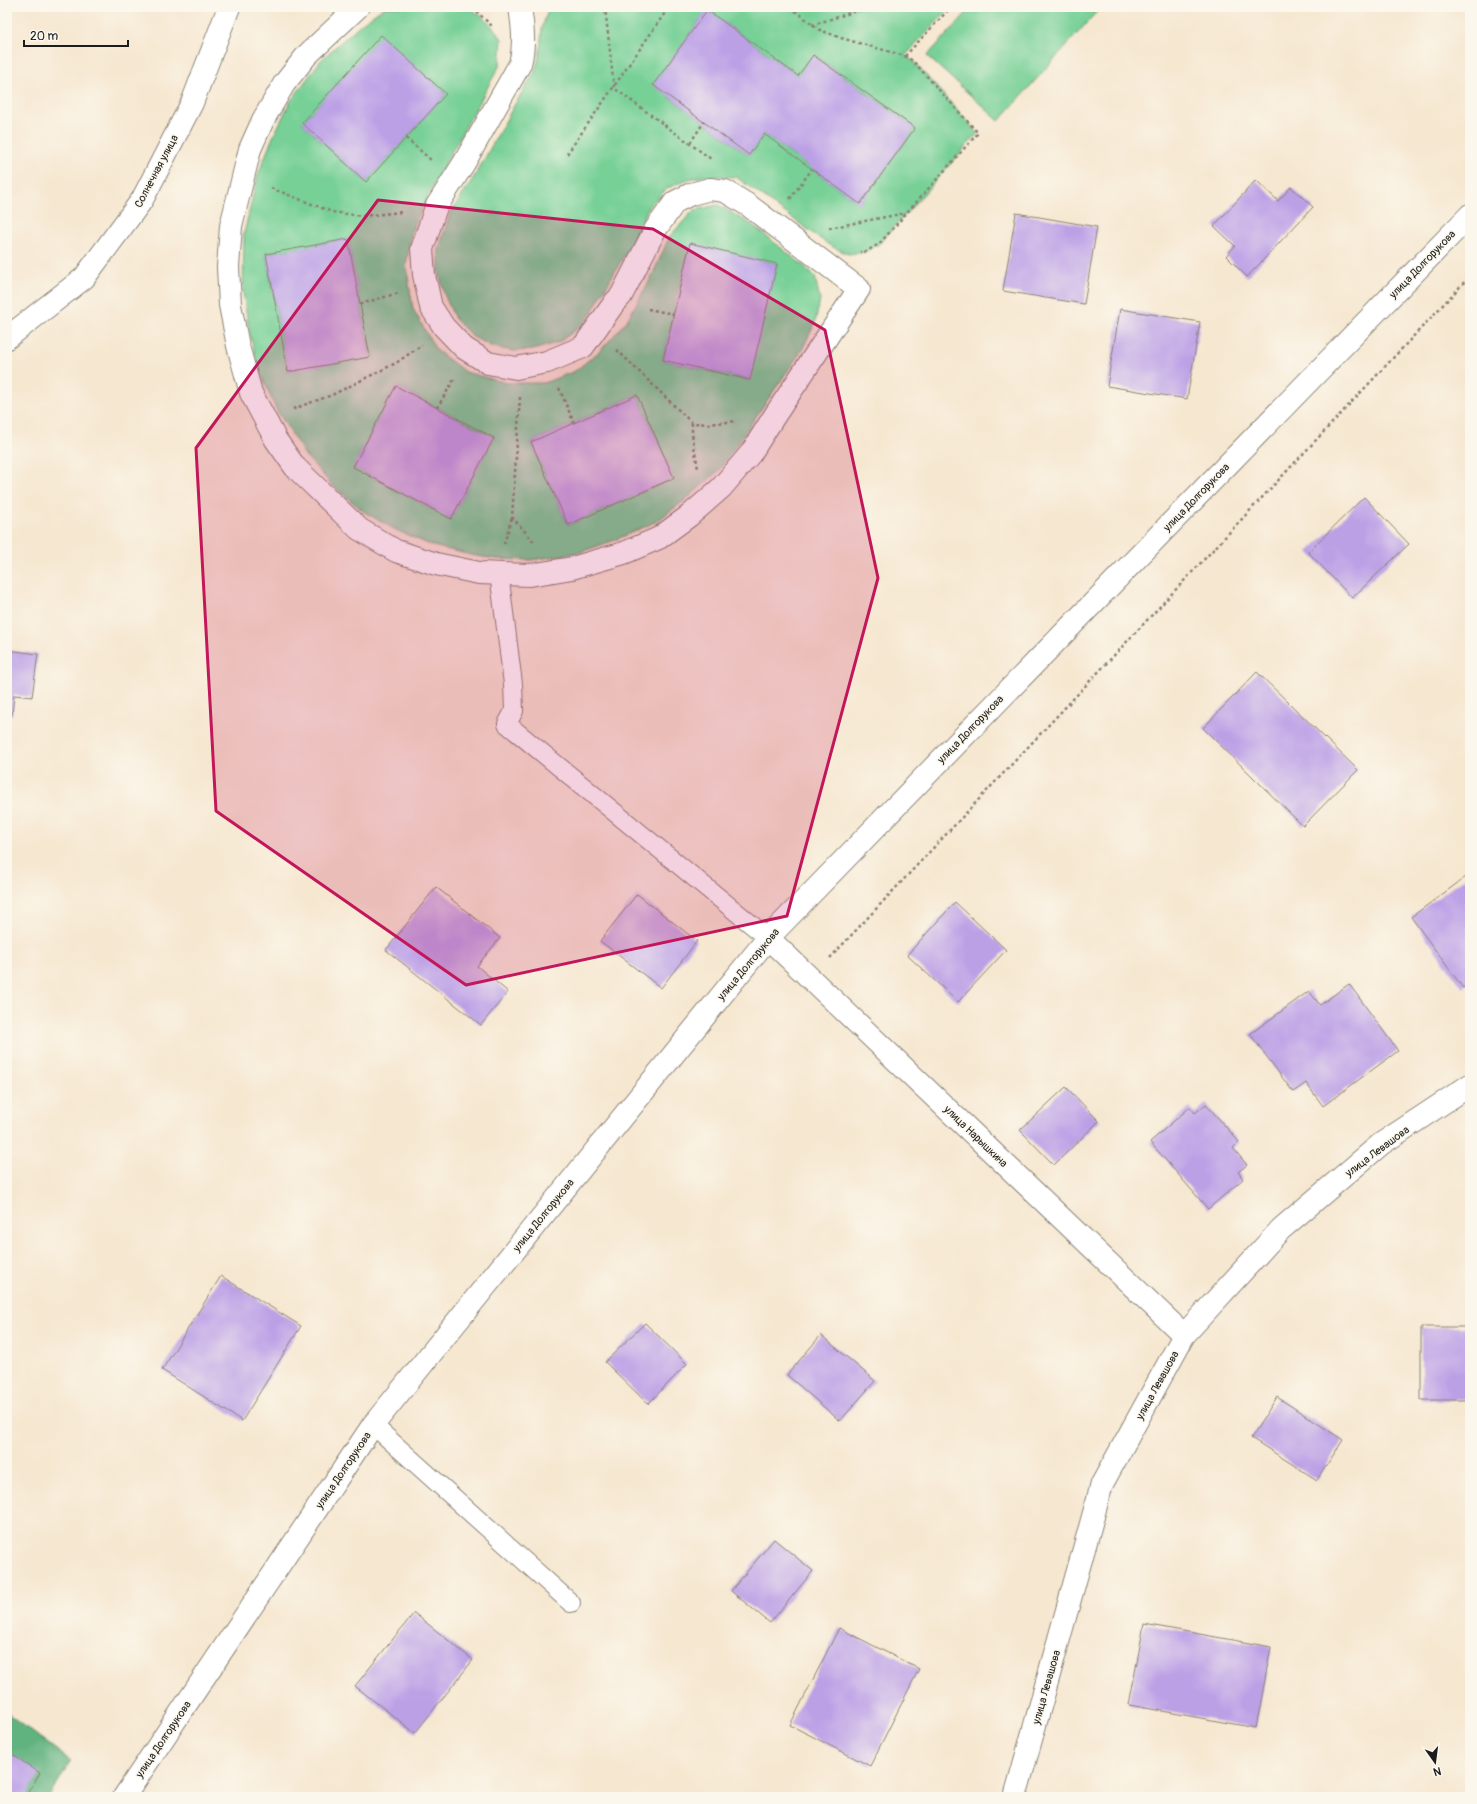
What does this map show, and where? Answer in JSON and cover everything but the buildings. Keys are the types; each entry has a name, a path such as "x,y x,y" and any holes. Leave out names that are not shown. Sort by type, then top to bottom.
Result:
{"street":[{"name":"Солнечная улица","path":"7,338 84,278 142,200 192,103 229,7"},
{"path":"358,7 307,54 284,84 263,120 250,149 231,226 228,260 230,305 238,346 252,393 276,440 295,467 359,529 396,551 429,562 480,573 530,575 572,568 624,553 659,538 689,516 721,488 751,453 860,289 748,205 725,191 710,189 691,194 675,202 655,230 621,296 582,347 547,362 516,368 488,363 464,348 444,327 431,307 424,275 422,249 436,207 464,163 520,64 523,51 524,33 520,7"},
{"name":"улица Долгорукова","path":"124,1797 373,1425 768,938 1470,214"},
{"name":"улица Нарышкина","path":"768,938 1184,1335"},
{"name":"улица Левашова","path":"1015,1797 1102,1484 1184,1335 1281,1229 1381,1144 1470,1085"}],"lane":[{"path":"499,573 513,684 514,711 507,724 768,938"},
{"path":"373,1425 571,1603"}],"path":[{"path":"465,7 477,12 494,29"},
{"path":"606,7 614,88 713,160"},
{"path":"567,154 669,7"},
{"path":"790,7 820,30 841,38 905,56 913,62 978,133 879,244 865,252 854,253"},
{"path":"812,25 866,8 876,7"},
{"path":"905,56 951,7"},
{"path":"690,143 704,122"},
{"path":"773,223 812,169"},
{"path":"270,188 332,212 362,216 436,207"},
{"path":"826,229 907,213"},
{"path":"811,978 1470,276"},
{"path":"643,307 673,314"},
{"path":"290,411 332,395 396,363 426,343 444,327"},
{"path":"596,329 692,423 724,423 737,420"},
{"path":"502,547 512,517 522,367"},
{"path":"692,423 691,433 695,442 698,472"},
{"path":"512,517 531,540 537,544"}],"highlighted area":[{"path":"378,200 653,229 825,330 878,578 787,916 466,985 216,811 196,448"}],"green space":[{"path":"385,7 465,7 477,13 486,20 502,39 500,65 431,189 412,230 406,265 413,309 436,350 465,372 507,383 544,383 575,371 600,351 626,322 650,280 670,236 694,210 718,205 751,224 805,267 815,277 820,300 815,323 802,350 719,470 685,500 657,521 615,540 578,553 531,560 496,559 433,546 398,531 366,513 333,486 305,455 276,409 260,372 250,335 243,293 244,233 258,175 272,139 290,102 321,60 362,23","holes":["381,36 446,94 366,182 302,123","348,239 370,356 288,372 266,254","690,244 777,264 749,380 663,360","396,386 494,437 451,519 353,467","637,395 674,478 568,525 531,442"]},
{"path":"549,7 951,7 905,56 913,61 978,133 879,244 865,252 848,254 829,245 736,177 706,176 688,179 668,188 649,206 631,244 585,323 559,342 533,350 513,351 493,347 473,337 455,319 445,296 439,273 439,248 450,214 476,174 515,104 535,72 540,51 542,28","holes":["707,10 798,76 814,55 915,128 860,204 764,134 749,155 653,85"]},
{"path":"972,7 1101,7 999,121 927,56"},
{"path":"7,1713 71,1761 49,1797 7,1797"}]}
